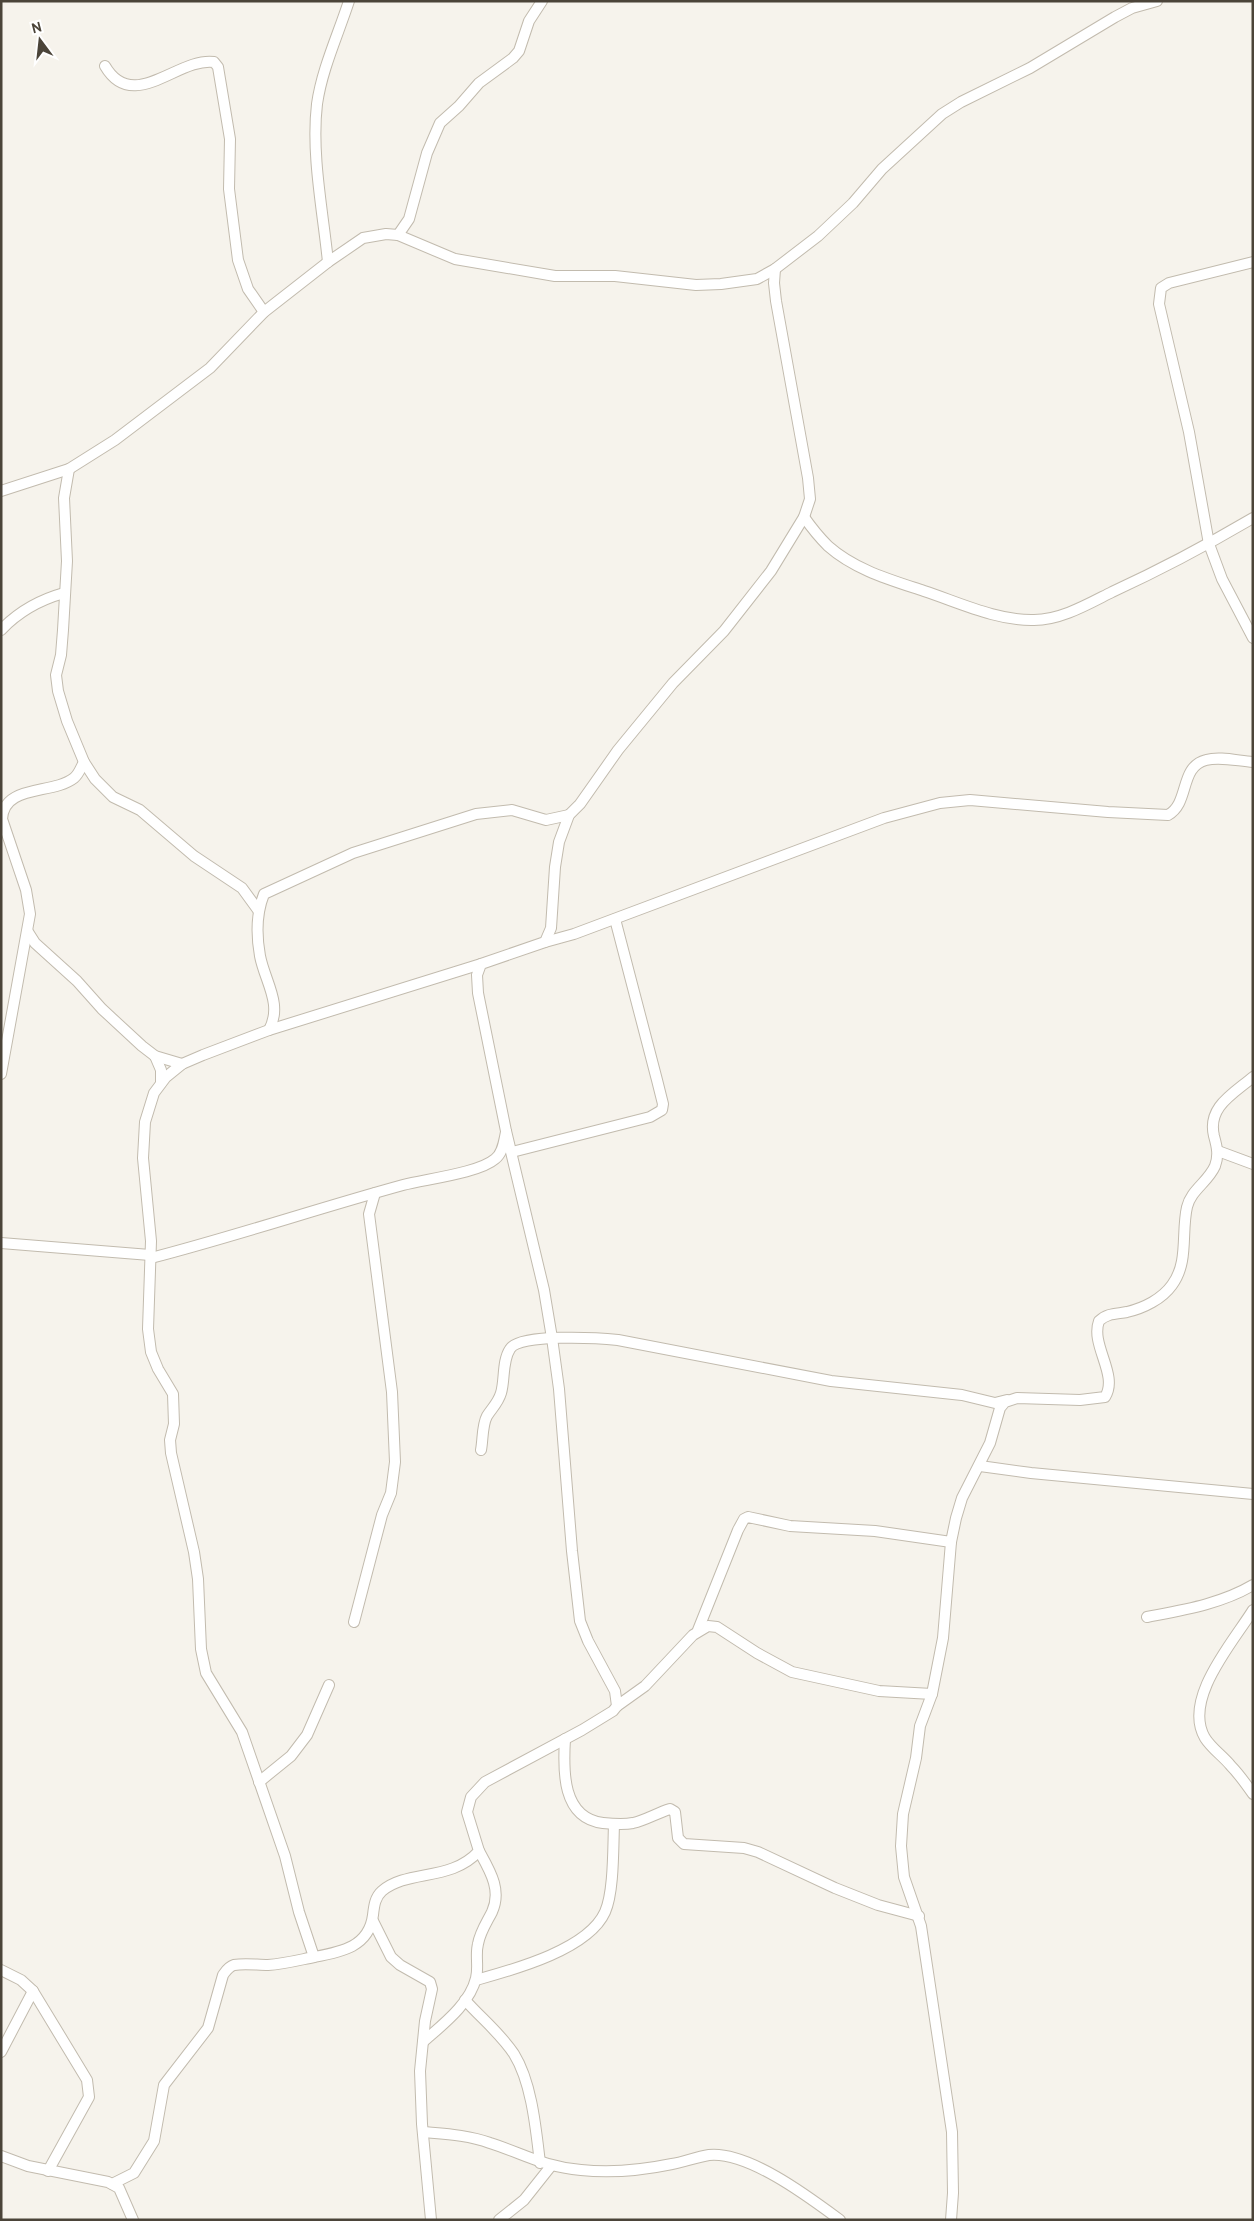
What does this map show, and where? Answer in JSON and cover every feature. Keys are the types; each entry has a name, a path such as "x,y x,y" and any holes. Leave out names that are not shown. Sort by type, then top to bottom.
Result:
{"street":[{"path":"328,262 317,147 317,105 323,79 348,1"},
{"path":"398,235 409,218 427,153 440,123 459,106 479,83 507,64 519,51 529,21 542,1"},
{"path":"1,491 69,469 115,440 187,388 210,368 264,312 328,262 363,238 386,234 398,235 455,259 555,276 615,276 704,285 757,279 775,269 818,236 853,203 882,169 942,114 961,102 1030,68 1132,5 1157,1"},
{"path":"105,66 110,75 130,85 154,82 201,63 211,62 218,67 230,139 228,189 236,251 248,289 264,312"},
{"path":"1253,262 1169,283 1162,288 1160,295 1164,330 1189,432 1209,544 1229,594 1253,638"},
{"path":"545,942 551,928 555,867 559,842 569,815 580,804 618,750 673,683 724,631 771,572 804,517 810,499 808,478 776,301 775,269"},
{"path":"69,469 64,498 67,561 62,646 56,675 58,691 67,721 84,762 95,779 113,797 140,810 194,856 242,888 264,894 353,853 476,814 512,810 546,820 569,815"},
{"path":"804,517 827,545 849,562 887,579 1015,619 1035,620 1078,608 1209,544 1253,518"},
{"path":"1,630 27,607 44,598 64,593"},
{"path":"314,1957 299,1912 285,1856 242,1732 206,1673 201,1649 200,1597 194,1552 171,1452 170,1440 174,1424 173,1394 158,1369 151,1352 148,1329 151,1241 143,1158 145,1122 154,1093 182,1064 269,1030 574,934 884,818 940,803 970,800 1108,812 1168,815 1179,806 1189,773 1198,763 1213,759 1253,762"},
{"path":"1,1074 30,914 26,890 2,818 2,809 6,799 69,781 74,778 84,762"},
{"path":"242,888 258,910"},
{"path":"264,894 258,910 260,956 276,1014 269,1030"},
{"path":"1,1243 150,1256 236,1236 355,1198 471,1170 496,1159 513,1158 650,1117 662,1110 663,1104 615,919"},
{"path":"28,932 35,943 77,981 102,1009 155,1056 182,1064"},
{"path":"481,964 477,974 478,993 506,1131 544,1290 552,1338 559,1389 572,1552 580,1621 588,1642 614,1691 617,1706"},
{"path":"155,1056 161,1070 162,1083"},
{"path":"481,1450 485,1422 498,1402 511,1346 522,1342 552,1338 618,1340 831,1381 962,1395 995,1403 1010,1400 1080,1400 1105,1397 1108,1392 1109,1383 1096,1334 1099,1321 1110,1314 1137,1310 1149,1305 1172,1285 1178,1274 1184,1252 1188,1205 1195,1191 1209,1176 1214,1167 1218,1151 1212,1124 1214,1115 1224,1100 1253,1077"},
{"path":"496,1159 501,1150 506,1131"},
{"path":"1218,1151 1253,1164"},
{"path":"354,1622 382,1515 391,1492 395,1462 392,1392 372,1248 369,1207 375,1193"},
{"path":"355,1198 369,1207"},
{"path":"951,2220 954,2193 952,2132 919,1916 904,1877 900,1846 903,1814 916,1758 920,1726 932,1694 943,1638 951,1542 956,1518 962,1498 980,1466 990,1443 1000,1408 1010,1400"},
{"path":"980,1466 1049,1475 1253,1494"},
{"path":"423,2042 465,2000 476,1980 478,1943 496,1897 496,1887 492,1874 479,1851 467,1812 471,1797 485,1782 613,1711 645,1686 698,1630 744,1518 748,1517 797,1527 874,1531 951,1542"},
{"path":"1147,1617 1188,1610 1227,1597 1253,1585"},
{"path":"1253,1610 1224,1654 1204,1690 1198,1717 1206,1738 1217,1753 1232,1766 1253,1794"},
{"path":"698,1630 708,1626 717,1627 757,1654 792,1672 880,1691 932,1694"},
{"path":"259,1782 291,1756 307,1735 329,1685"},
{"path":"565,1739 565,1780 576,1812 585,1819 614,1824 633,1823 670,1809 675,1812 678,1838 684,1844 744,1848 758,1852 835,1888 878,1905 919,1916"},
{"path":"476,1980 520,1966 576,1942 586,1935 599,1921 605,1912 608,1899 614,1824"},
{"path":"112,2184 134,2173 154,2141 164,2085 208,2028 223,1975 228,1968 234,1965 269,1965 314,1957 357,1944 371,1929 376,1898 382,1890 408,1880 457,1868 472,1860 479,1851"},
{"path":"373,1920 391,1956 400,1965 430,1982 432,1989 420,2070 423,2132 431,2220"},
{"path":"1,1970 21,1980 34,1991 87,2080 89,2097 48,2171"},
{"path":"1,2052 34,1991"},
{"path":"465,2000 498,2034 518,2062 545,2164 524,2200 499,2220"},
{"path":"423,2132 462,2136 490,2142 545,2164 606,2171 671,2164 710,2155 725,2156 767,2171 840,2220"},
{"path":"1,2156 48,2171 112,2184 119,2188 133,2220"}]}
